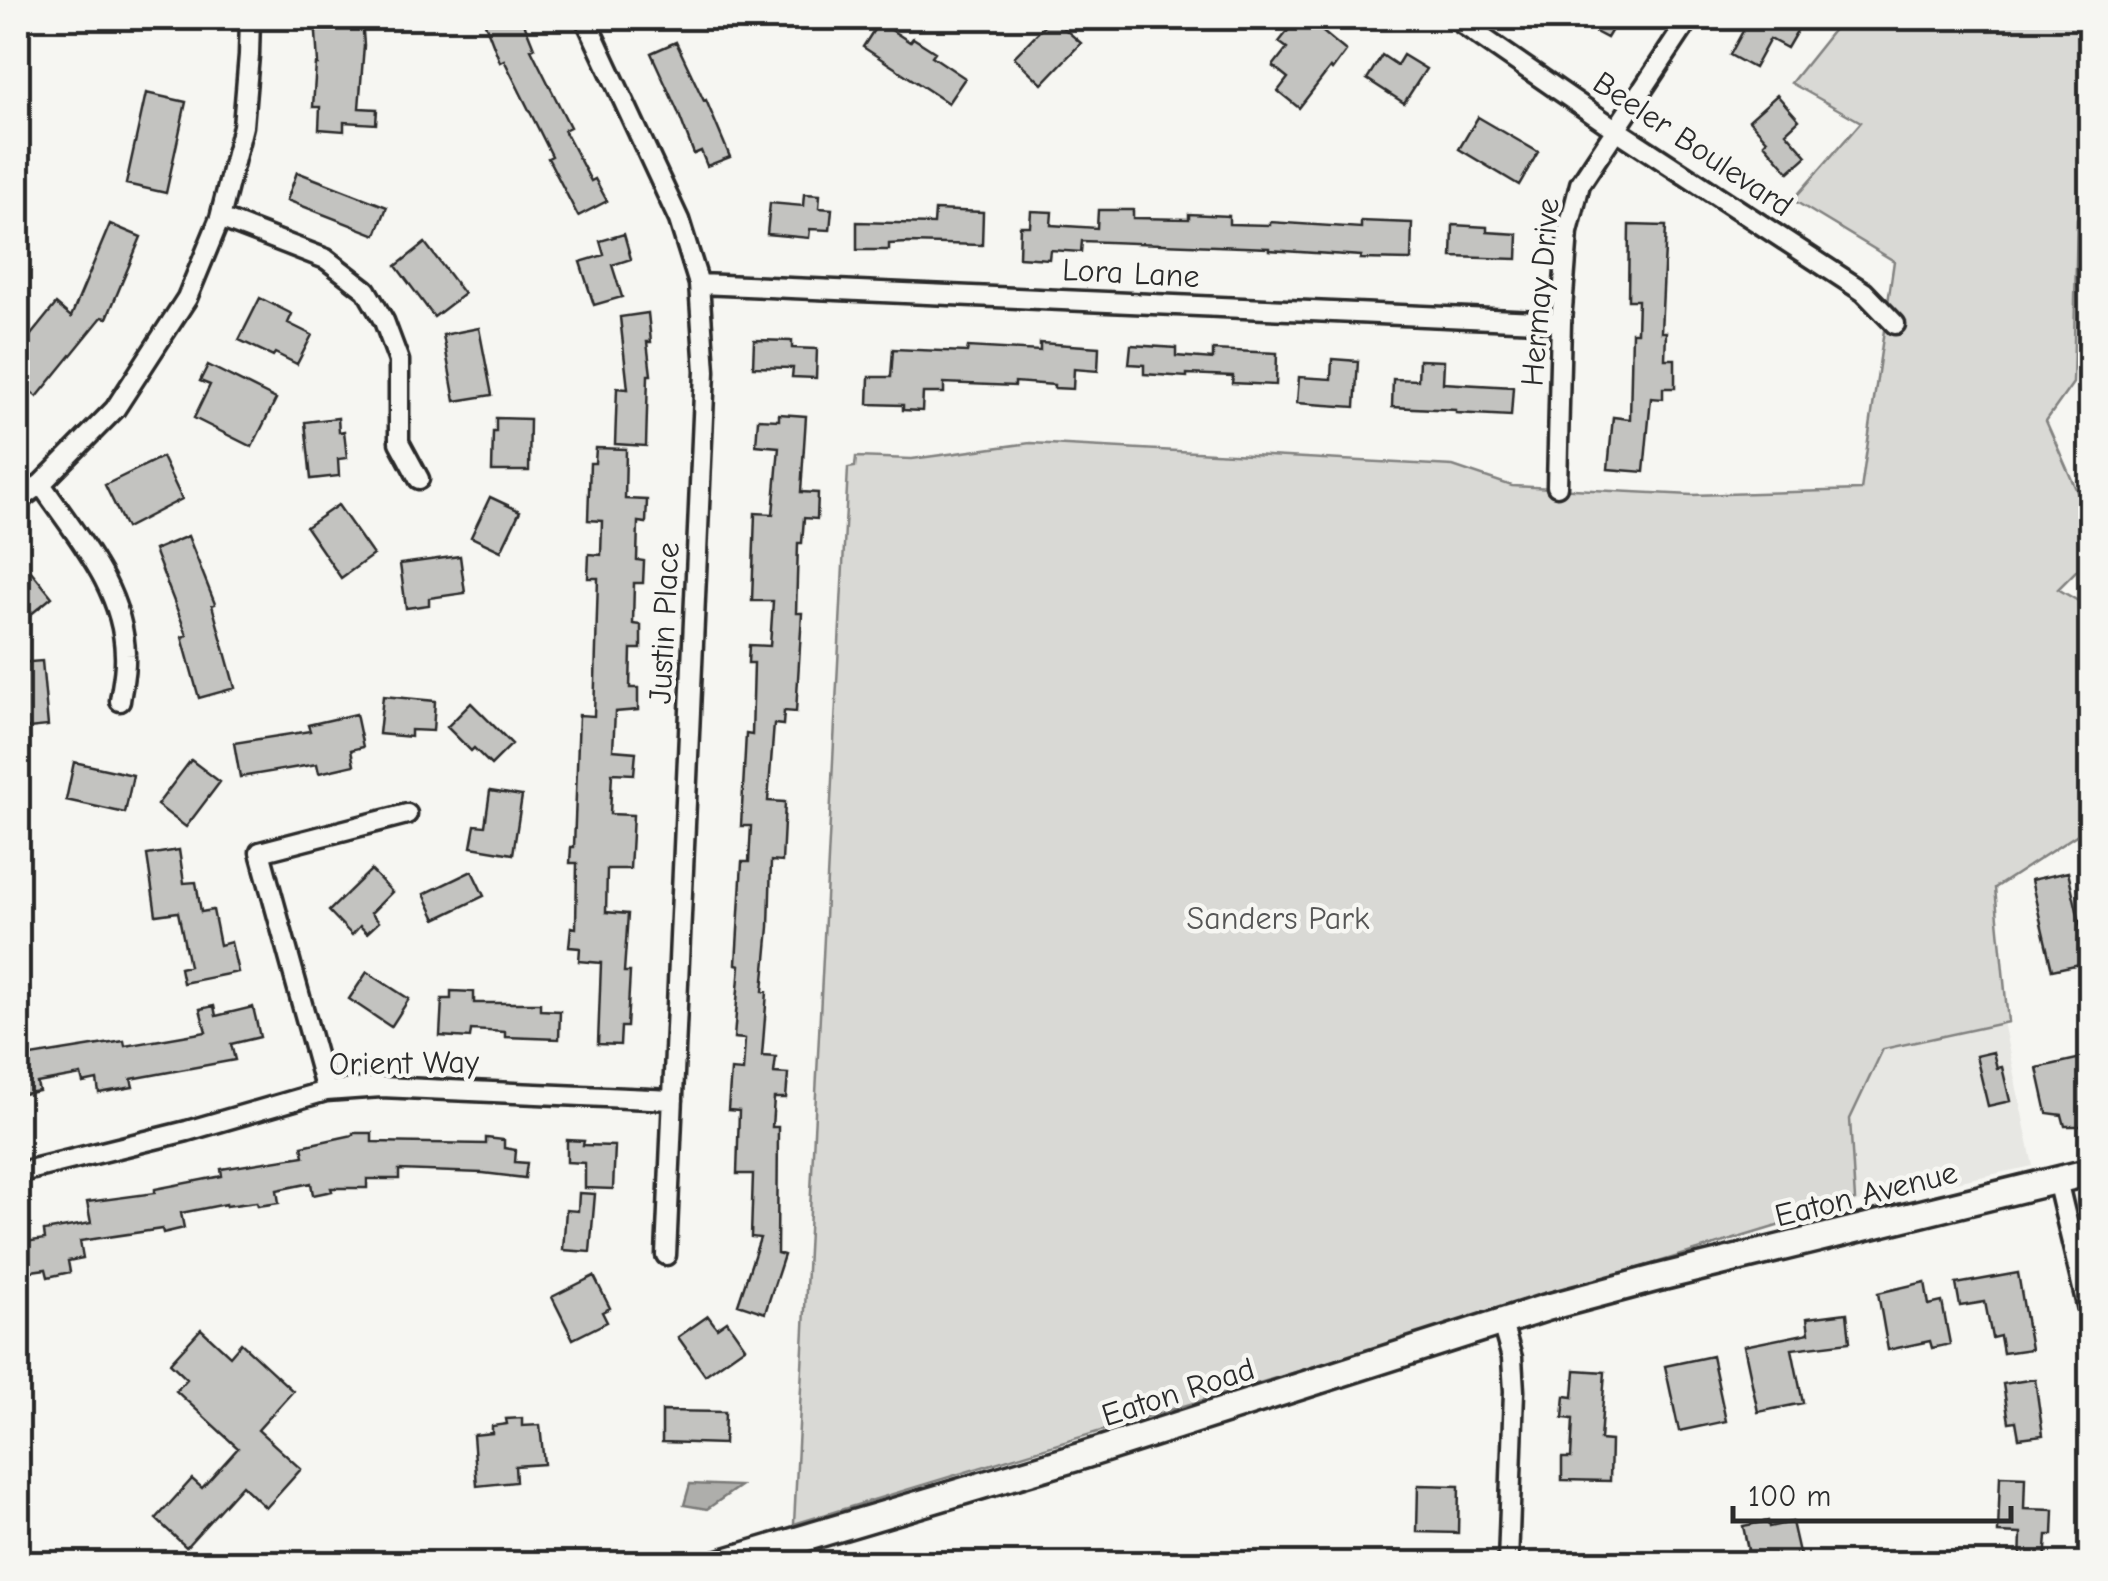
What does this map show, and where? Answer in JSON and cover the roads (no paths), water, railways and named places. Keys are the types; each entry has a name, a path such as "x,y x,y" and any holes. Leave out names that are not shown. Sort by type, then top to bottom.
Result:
{"street":[{"path":"18,501 115,409 187,298 220,218 243,126 250,18"},
{"name":"Justin Place","path":"585,18 678,220 698,284 706,371 666,1255"},
{"name":"Beeler Boulevard","path":"1454,18 1864,292 1895,324"},
{"name":"Hermay Drive","path":"1557,486 1568,232 1580,184 1690,18"},
{"path":"220,218 326,260 366,290 384,320 399,361 399,442 418,478"},
{"name":"Lora Lane","path":"698,284 1562,322"},
{"path":"40,484 106,580 118,610 126,654 120,702"},
{"path":"326,1091 260,852 408,814"},
{"name":"Orient Way","path":"24,1172 326,1091 380,1087 673,1100"},
{"name":"Eaton Avenue","path":"1658,1278 2090,1172"},
{"path":"2058,1180 2090,1318"},
{"name":"Eaton Road","path":"717,1564 1085,1456 1545,1308 1658,1278"},
{"path":"1502,1323 1512,1358 1514,1391 1508,1564"}],"park label":[{"name":"Sanders Park","path":"1278,918"}]}
